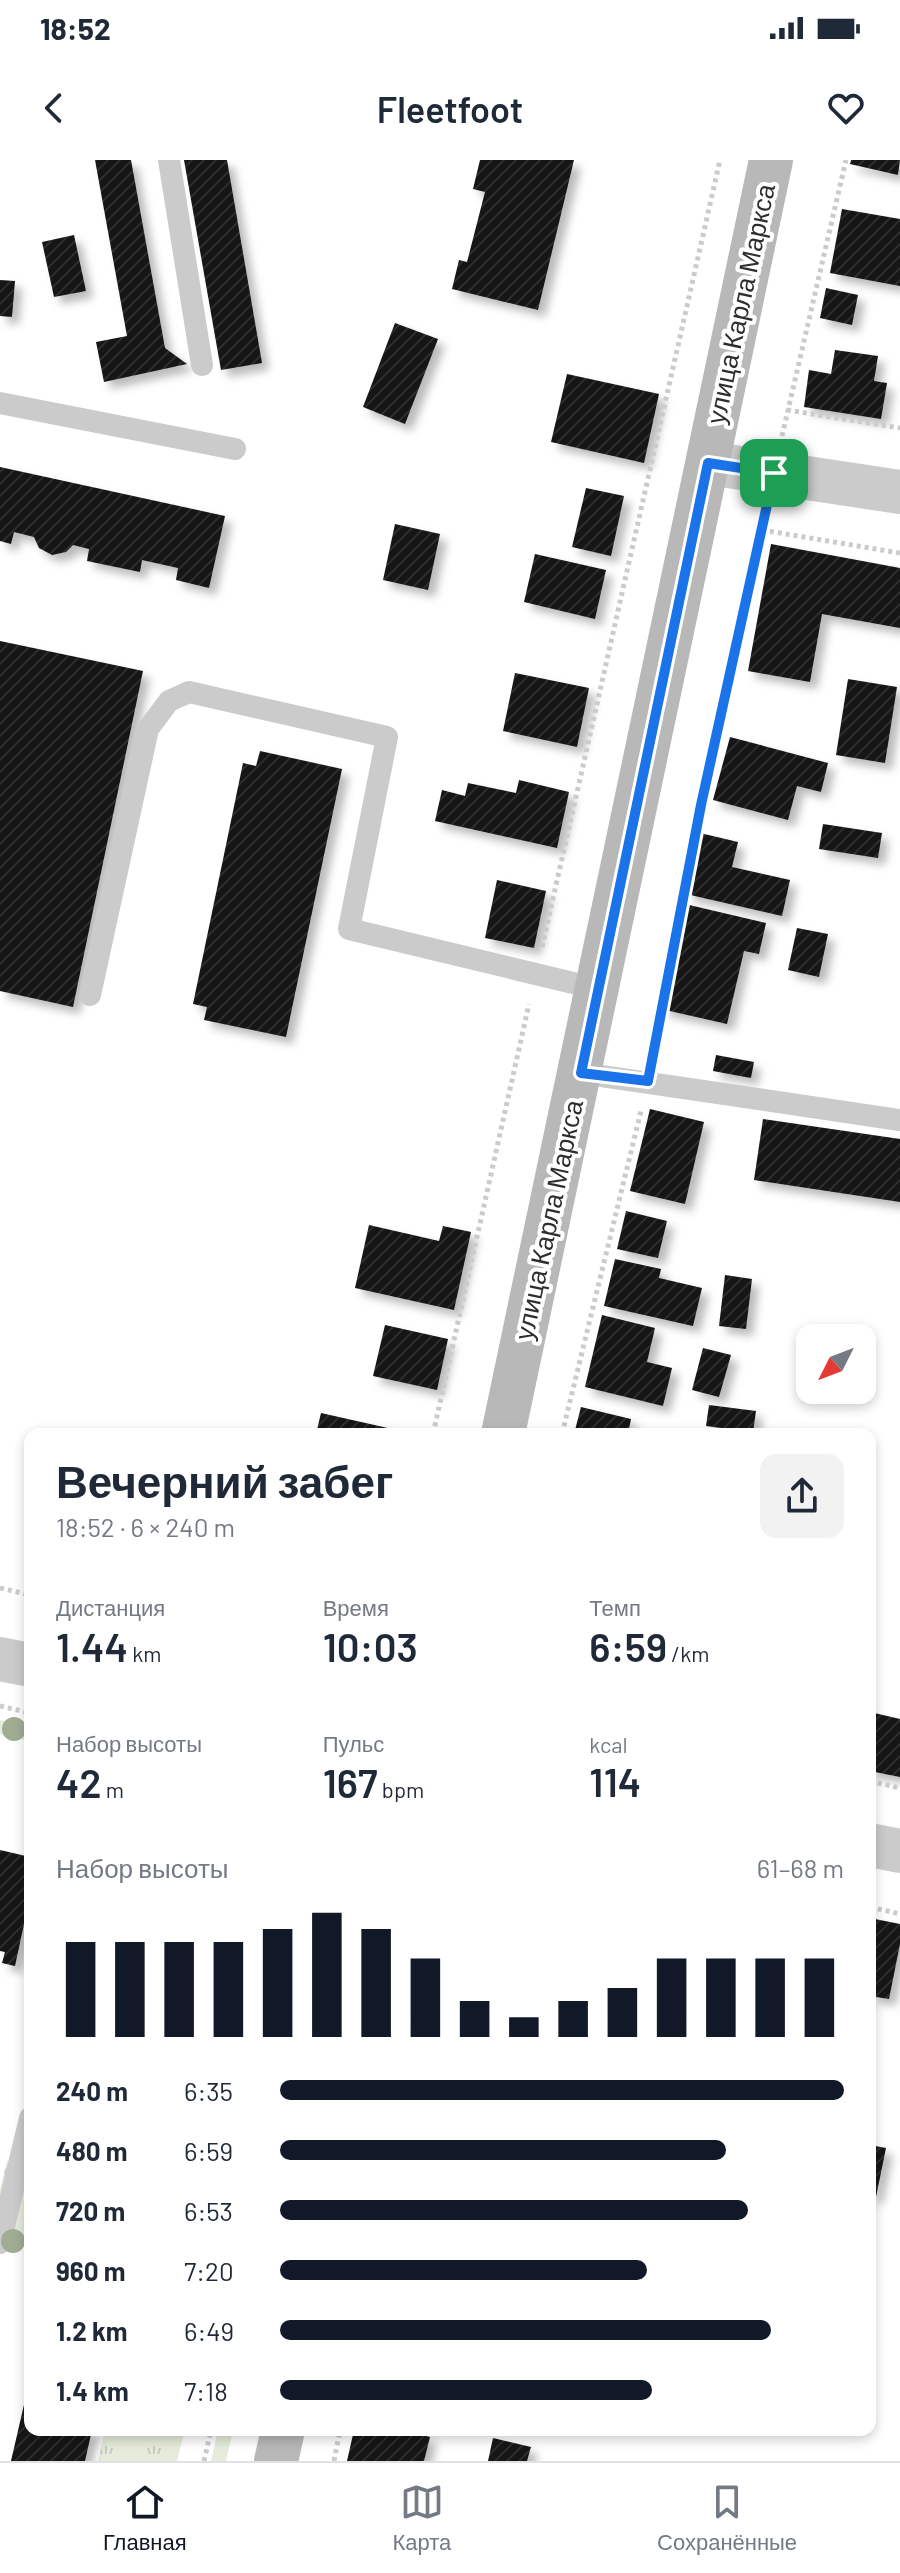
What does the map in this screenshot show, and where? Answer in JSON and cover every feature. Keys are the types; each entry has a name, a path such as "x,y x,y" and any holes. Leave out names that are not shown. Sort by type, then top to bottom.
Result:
{"main road":[{"name":"улица Карла Маркса","path":"504,1428 771,160"},
{"path":"276,2461 282,2436"}],"street":[{"path":"708,463 900,492"},
{"path":"0,1659 24,1664"},
{"path":"876,1846 900,1851"}],"lane":[{"path":"169,160 202,365"},
{"path":"0,403 235,449"},
{"path":"90,995 148,729 169,701 189,692 387,737 349,929 598,989"},
{"path":"581,1073 900,1120"},
{"path":"0,2243 24,2143"}],"path":[{"path":"434,1428 720,160"},
{"path":"563,1428 648,1081 701,805 787,410 846,160"},
{"path":"787,410 900,428"},
{"path":"762,530 900,553"},
{"path":"0,1588 24,1594"},
{"path":"0,1706 24,1712"},
{"path":"876,1782 900,1788"},
{"path":"876,1908 900,1914"},
{"path":"204,2461 210,2436"},
{"path":"334,2461 339,2436"}],"green space":[{"path":"0,1720 24,1726 24,1740 0,1734"},
{"path":"7,2161 24,2165 24,2240 21,2251 0,2245 0,2189"},
{"path":"104,2436 183,2436 177,2461 98,2461"},
{"path":"217,2436 232,2436 226,2461 211,2461"}],"building":[{"path":"95,160 131,160 165,348 187,364 104,382 96,342 127,336"},
{"path":"184,160 227,160 262,363 221,370"},
{"path":"480,160 574,160 538,310 452,289 459,260 467,262 485,192 473,189"},
{"path":"851,160 900,160 898,175 850,164"},
{"path":"842,209 900,219 900,286 830,273"},
{"path":"74,235 86,291 54,297 42,242"},
{"path":"0,280 15,281 12,317 0,316"},
{"path":"826,288 858,295 852,325 820,318"},
{"path":"395,323 438,339 405,424 363,407"},
{"path":"835,350 878,356 874,381 887,383 881,419 804,407 809,370 831,374"},
{"path":"567,374 659,394 644,463 551,442"},
{"path":"0,467 225,516 209,588 176,580 178,568 142,560 140,572 87,561 89,549 73,545 66,552 52,555 39,548 34,537 14,532 11,544 0,541"},
{"path":"586,488 624,496 611,556 572,547"},
{"path":"395,524 440,534 428,590 383,580"},
{"path":"771,544 900,568 900,628 822,614 810,682 748,671"},
{"path":"535,554 606,570 595,619 524,602"},
{"path":"0,641 143,671 73,1007 0,991"},
{"path":"515,673 589,688 577,747 503,731"},
{"path":"848,679 897,687 885,763 836,755"},
{"path":"730,737 828,763 821,792 797,786 788,820 713,800"},
{"path":"260,751 342,769 286,1037 204,1020 207,1007 193,1004 243,763 256,766"},
{"path":"519,780 569,792 557,848 435,821 442,790 465,796 468,783 516,793"},
{"path":"823,824 882,833 878,858 819,849"},
{"path":"700,833 738,842 732,867 790,880 782,916 686,894"},
{"path":"497,880 546,891 534,948 485,938"},
{"path":"685,904 766,923 759,954 744,951 727,1024 661,1009"},
{"path":"797,928 828,934 819,977 788,970"},
{"path":"716,1055 754,1062 751,1078 713,1071"},
{"path":"650,1109 704,1122 685,1204 630,1191"},
{"path":"763,1119 900,1139 900,1202 754,1180"},
{"path":"626,1211 667,1221 658,1258 617,1249"},
{"path":"369,1225 439,1241 443,1226 471,1232 454,1310 355,1288"},
{"path":"615,1259 661,1269 659,1278 702,1288 693,1326 604,1306"},
{"path":"725,1275 752,1279 746,1329 719,1326"},
{"path":"602,1315 655,1328 647,1362 672,1368 663,1406 585,1387"},
{"path":"385,1325 448,1339 437,1390 373,1376"},
{"path":"703,1348 731,1355 719,1397 692,1390"},
{"path":"709,1405 756,1411 754,1428 706,1426"},
{"path":"581,1407 631,1419 629,1428 576,1428"},
{"path":"321,1413 388,1428 317,1428"},
{"path":"876,1713 900,1719 900,1777 876,1772"},
{"path":"0,1850 24,1856 24,1924 15,1966 2,1963 5,1952 0,1951"},
{"path":"876,1919 900,1924 900,1944 889,1999 876,1997"},
{"path":"876,2146 886,2148 876,2197"},
{"path":"24,2405 24,2436 91,2436 85,2461 11,2461"},
{"path":"353,2436 430,2437 424,2461 347,2461"},
{"path":"493,2438 531,2447 527,2461 488,2461"}],"route":[{"path":"708,463 774,473 701,805 648,1081 581,1073 708,463"}]}
